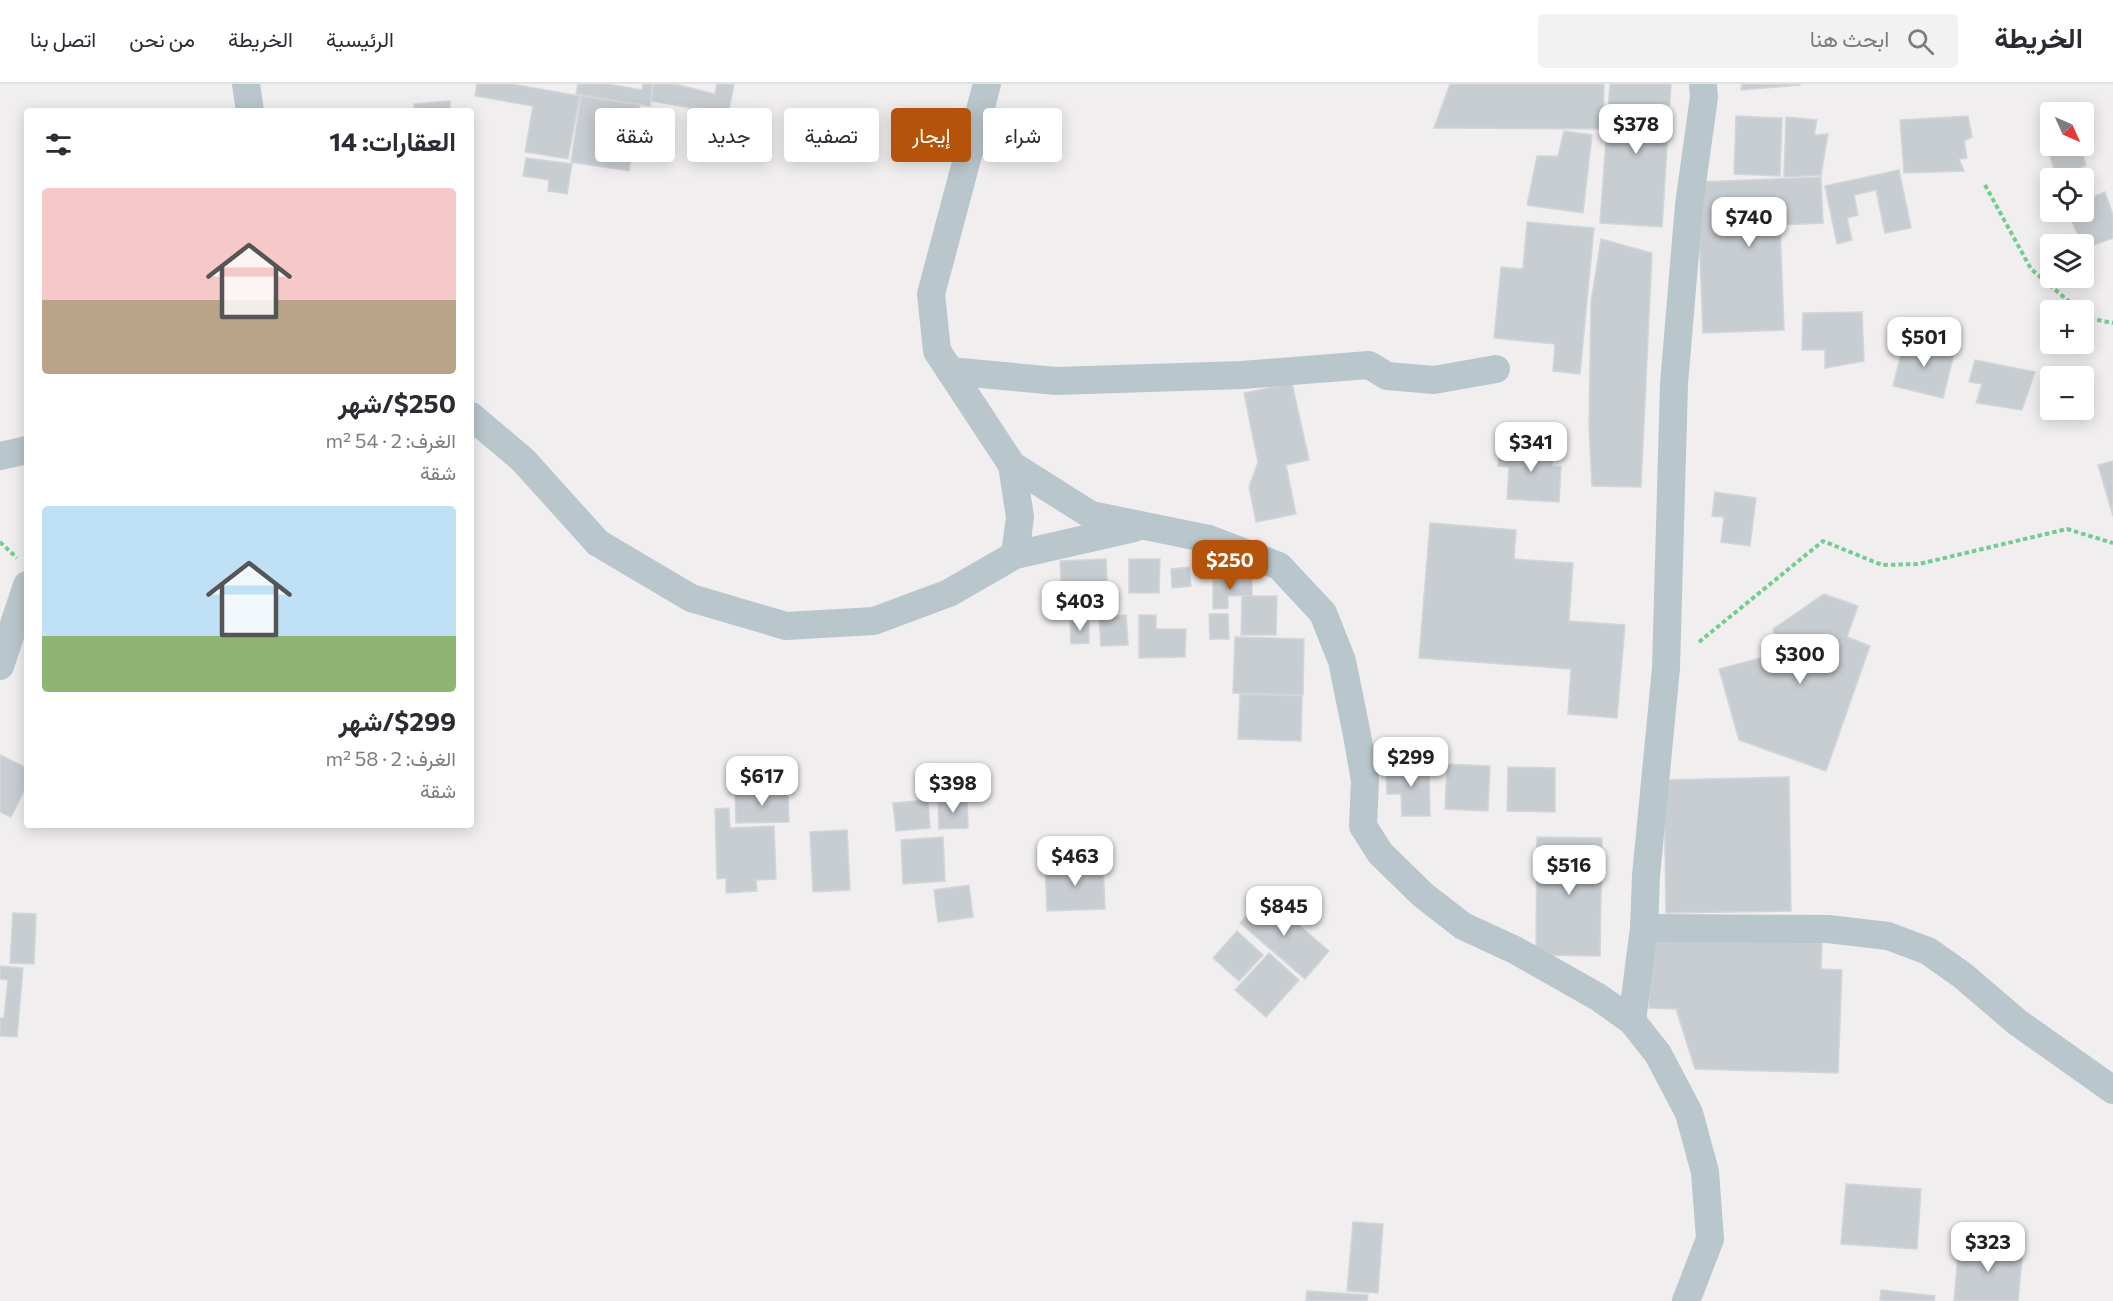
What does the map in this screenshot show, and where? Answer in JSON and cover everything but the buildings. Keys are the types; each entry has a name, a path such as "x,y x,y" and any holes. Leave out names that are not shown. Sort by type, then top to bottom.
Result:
{"street":[{"path":"246,84 250,108"},
{"path":"987,84 931,294 937,351 1012,465 1091,515 1209,539 1279,566 1323,613 1342,661 1365,781 1363,826 1380,853 1423,895 1462,926 1515,950 1598,997 1632,1021 1659,1054 1689,1113 1706,1172 1710,1239 1686,1301"},
{"path":"1632,1021 1644,928 1646,876 1666,668 1674,384 1689,205 1704,97 1703,84"},
{"path":"950,371 1056,381 1242,375 1369,365 1387,376 1434,380 1496,369"},
{"path":"474,419 523,460 598,543 691,598 786,626 874,621 949,593 1015,555 1142,527"},
{"path":"0,456 24,451"},
{"path":"1012,465 1020,517 1015,555"},
{"path":"0,666 24,594"},
{"path":"1644,928 1828,928 1888,936 1928,951 1962,975 2017,1022 2113,1089"}],"path":[{"path":"1985,185 2031,269 2067,300"},
{"path":"2094,319 2113,323"},
{"path":"1666,668 1823,541 1882,565 1919,564 2067,529 2113,543"}]}
